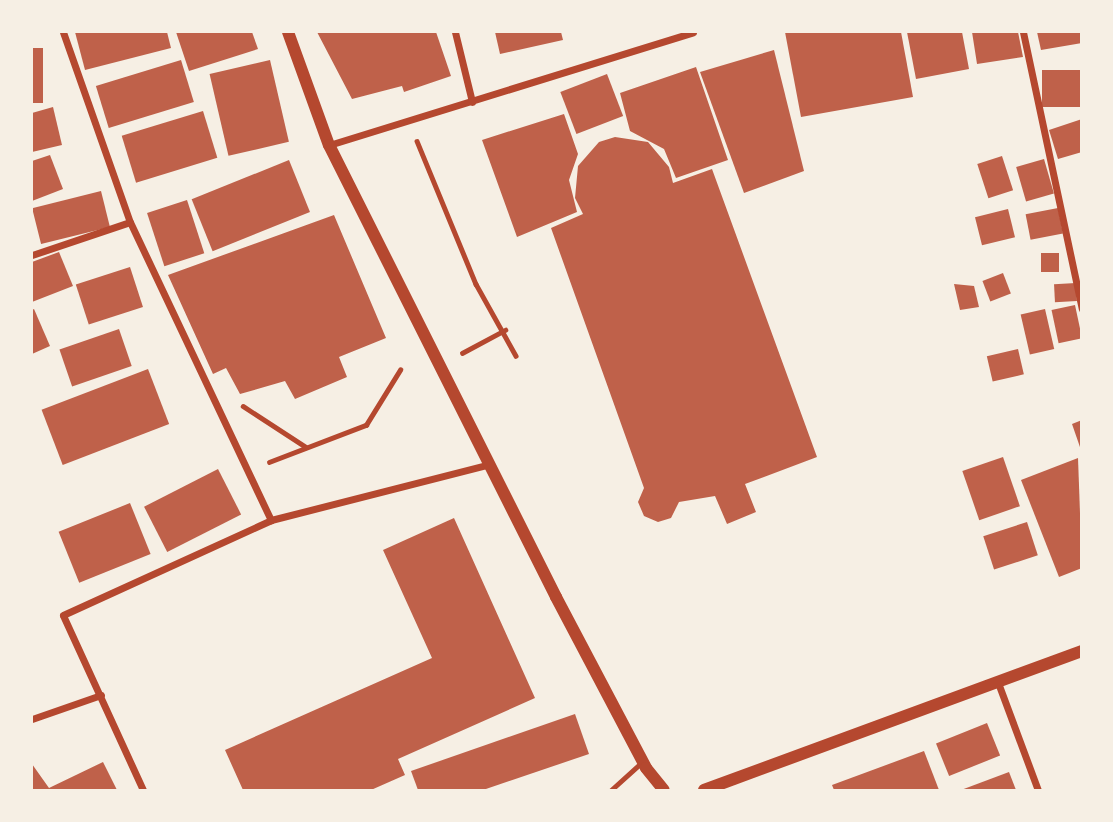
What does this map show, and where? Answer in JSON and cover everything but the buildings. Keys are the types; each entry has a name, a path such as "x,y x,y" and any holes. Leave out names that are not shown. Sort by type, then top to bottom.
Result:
{"street":[{"path":"63,32 130,222 271,520"},
{"path":"288,32 329,145 643,762 664,790"},
{"path":"455,32 472,102"},
{"path":"329,145 693,32"},
{"path":"1023,32 1082,309"},
{"path":"32,254 130,222"},
{"path":"143,790 63,615 271,520 490,464"},
{"path":"704,790 997,680 1082,651"},
{"path":"997,680 1038,790"},
{"path":"32,719 101,695"}],"lane":[{"path":"611,790 643,762"}],"path":[{"path":"414,133 475,284 505,330 516,356"},
{"path":"462,353 505,330"},
{"path":"246,471 366,425 400,370"},
{"path":"231,398 307,447"}]}
